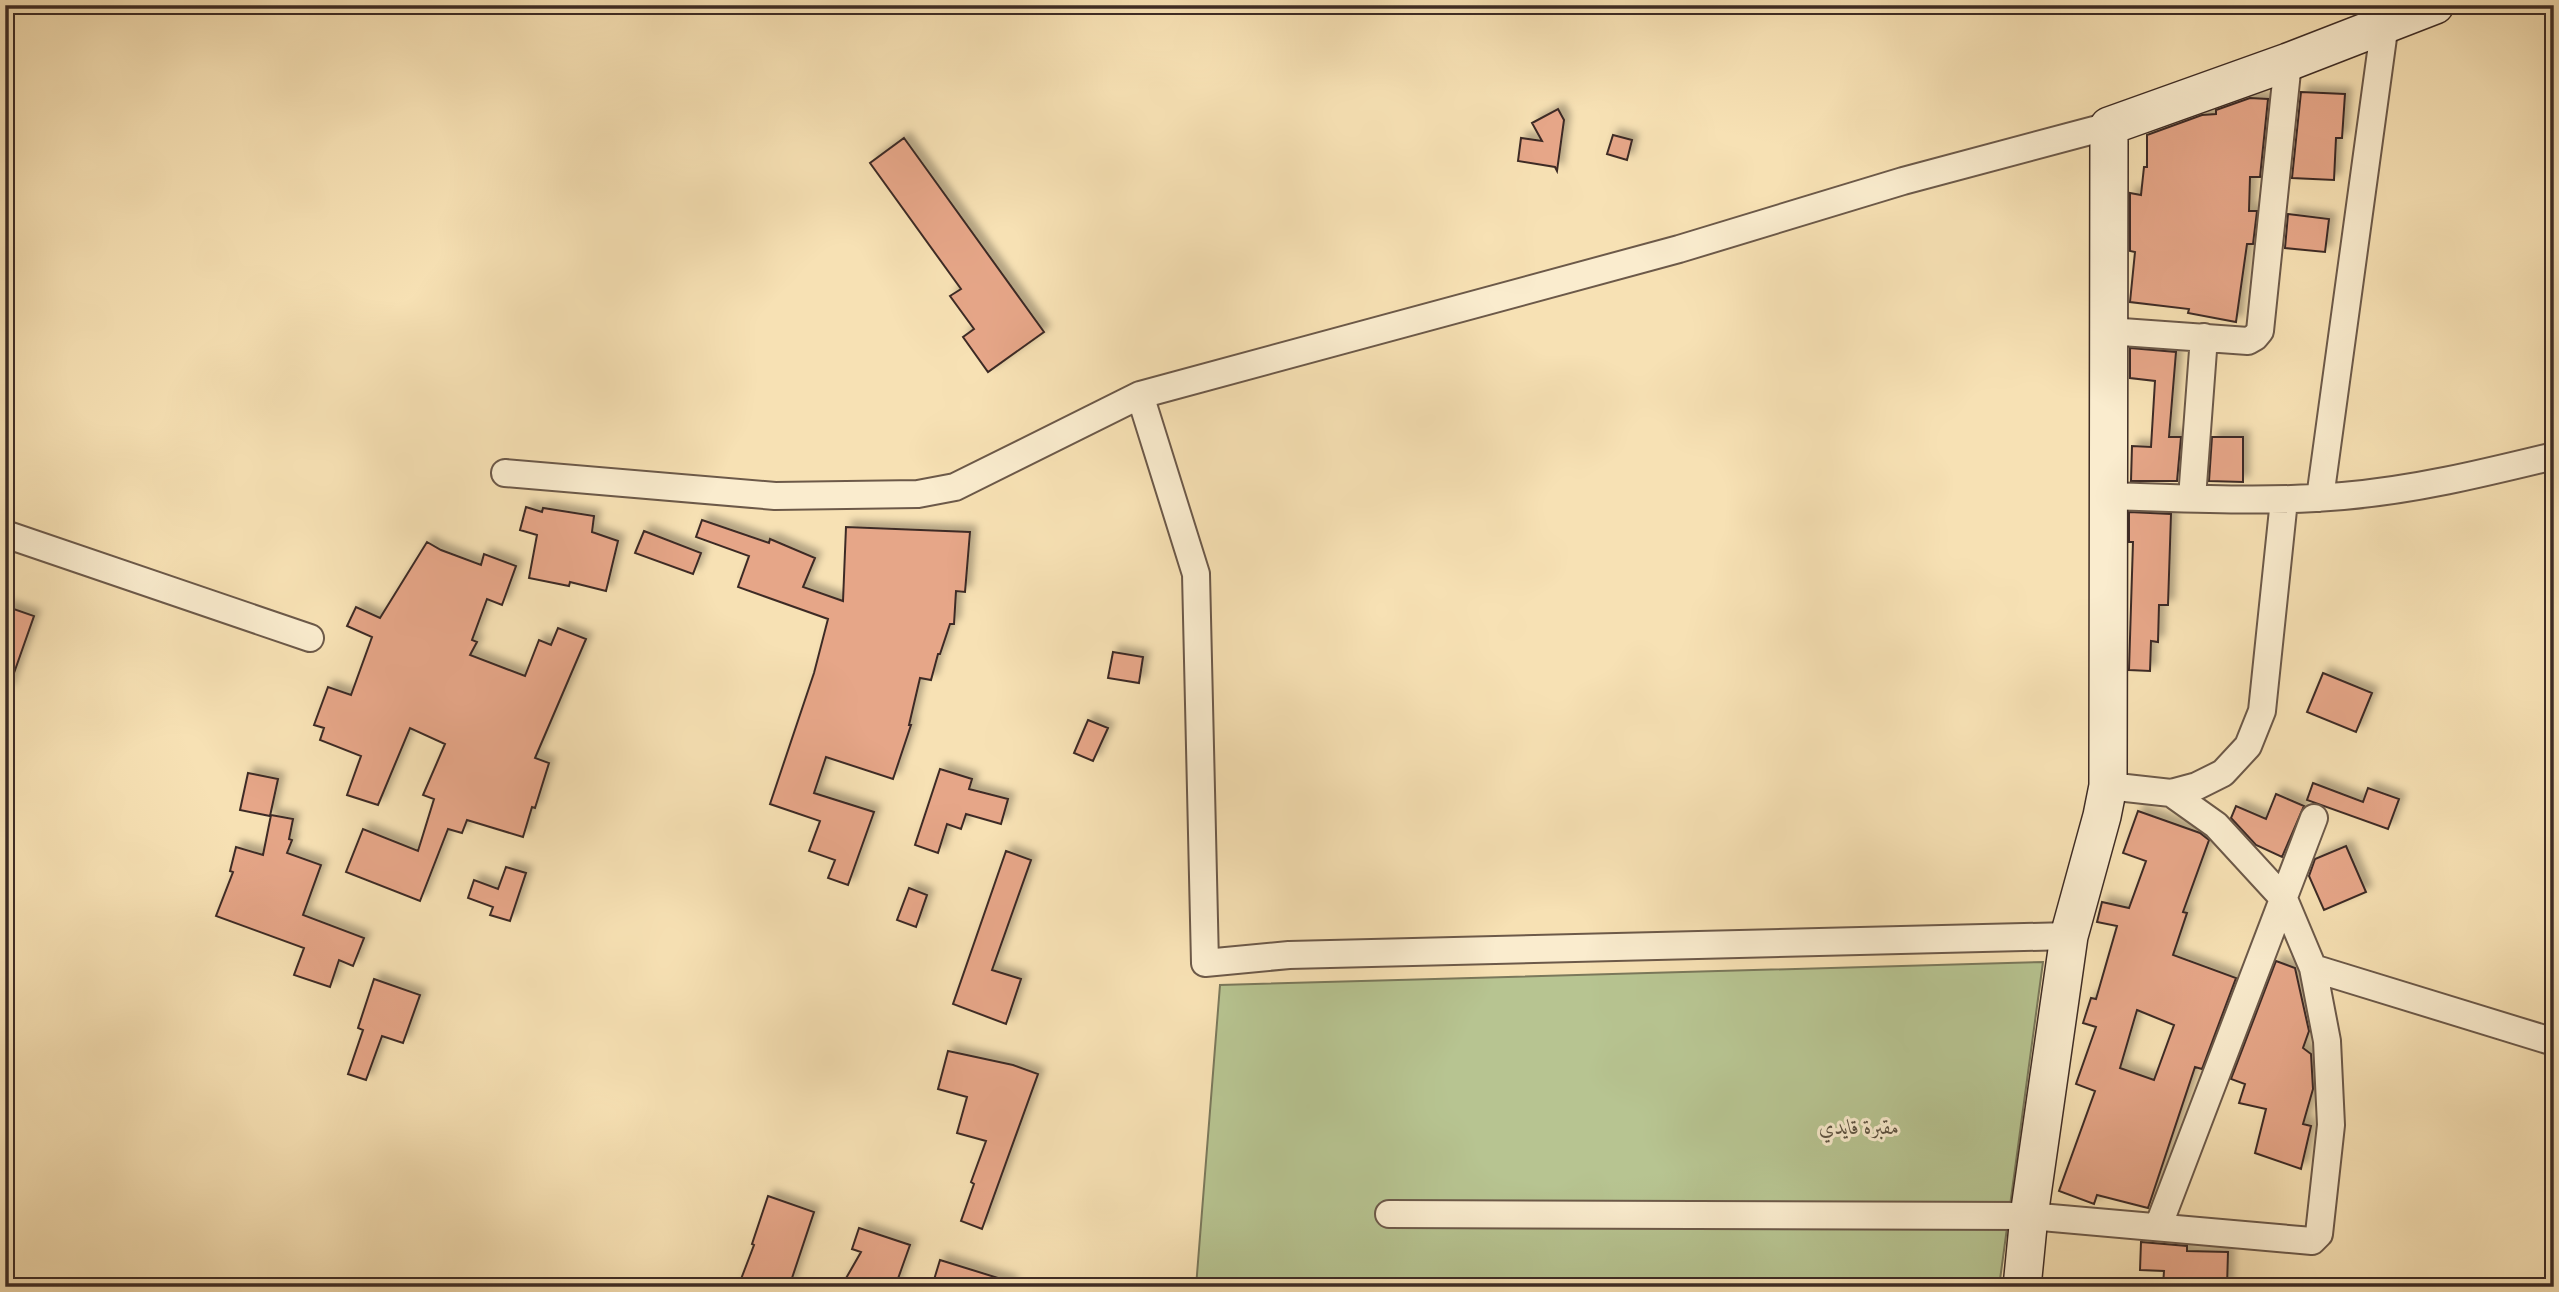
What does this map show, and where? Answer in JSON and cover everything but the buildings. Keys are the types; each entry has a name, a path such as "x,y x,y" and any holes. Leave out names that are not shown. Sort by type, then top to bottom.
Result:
{"street":[{"path":"505,473 775,496 918,494 955,487 1140,395 1679,249 1903,181 2109,126 2288,62 2435,5"},
{"path":"2320,498 2385,23"},
{"path":"2108,331 2248,341 2255,337 2259,331 2288,62"},
{"path":"2022,1287 2029,1216 2069,936 2108,786 2109,126"},
{"path":"2192,498 2204,337"},
{"path":"1140,395 1196,574 1205,963 1289,955 2069,936"},
{"path":"2107,496 2284,500 2320,498 2414,488 2554,456"},
{"path":"2108,786 2171,793 2197,786 2224,773 2248,746 2262,711 2284,500"},
{"path":"5,534 310,638"},
{"path":"1389,1214 2029,1216 2312,1241 2319,1234 2331,1125 2327,1041 2313,968 2284,900 2216,825 2171,793"},
{"path":"2158,1227 2314,818"},
{"path":"2313,968 2554,1042"}],"green space":[{"name":"مقبرة قايدي","path":"2043,962 1999,1287 1196,1287 1220,985"}]}
